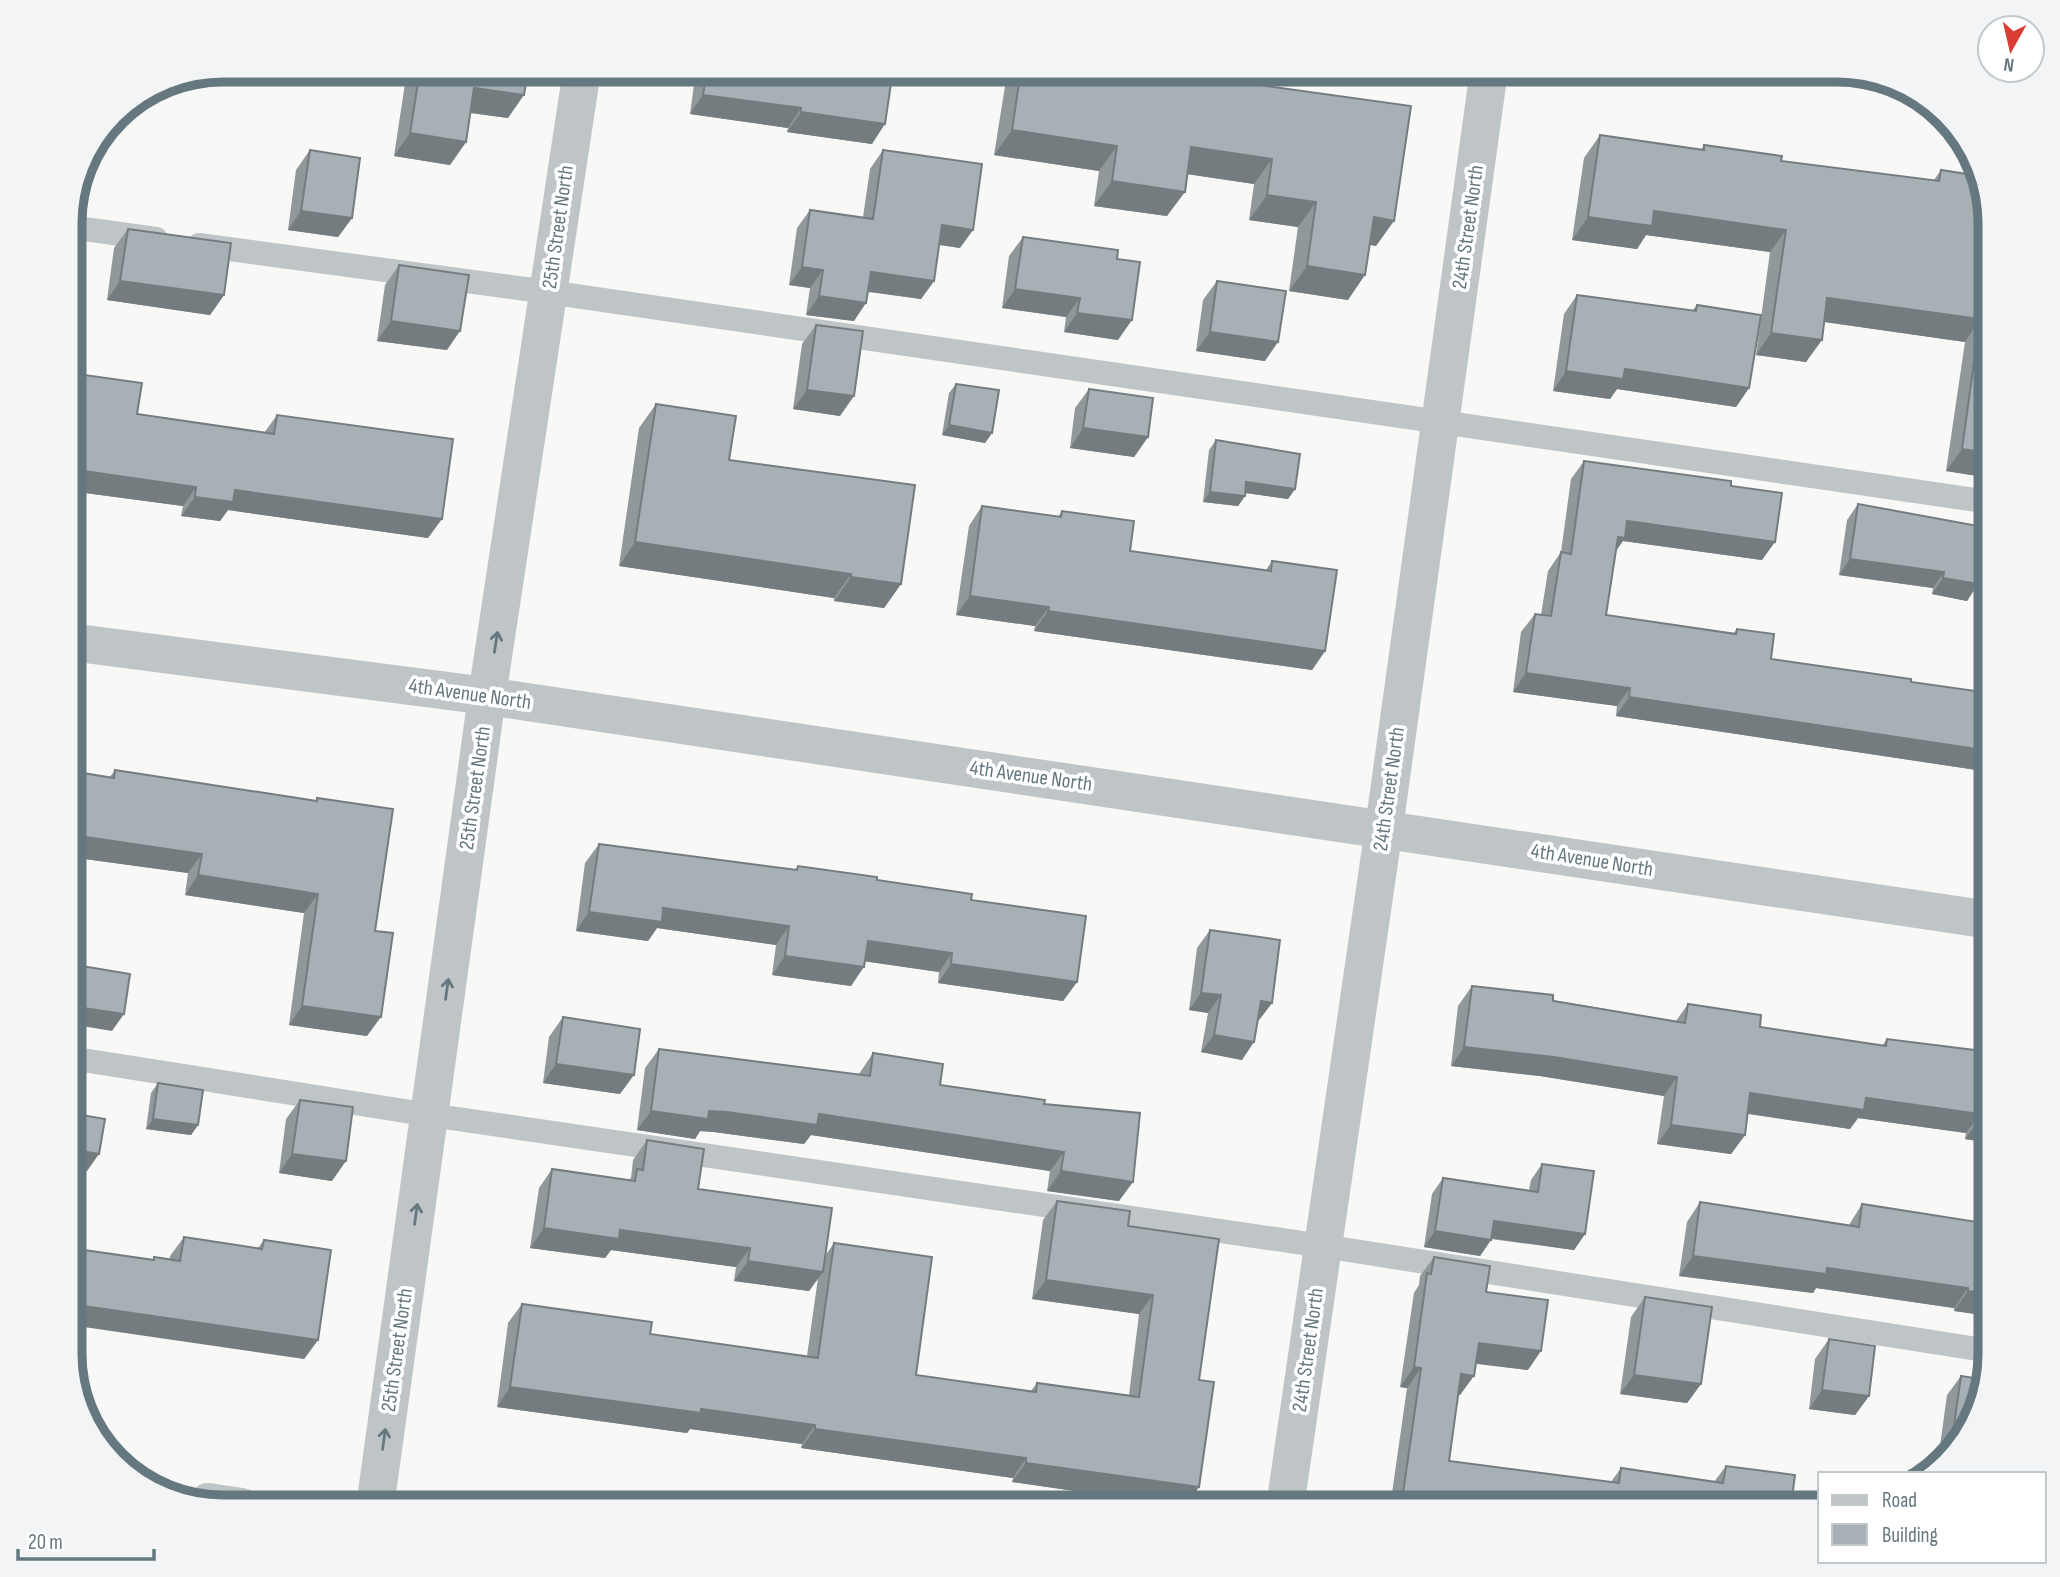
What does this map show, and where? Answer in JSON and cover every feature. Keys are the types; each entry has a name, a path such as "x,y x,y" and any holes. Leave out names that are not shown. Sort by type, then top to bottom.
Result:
{"street":[{"name":"25th Street North","path":"377,1495 487,696 580,82"},
{"name":"24th Street North","path":"1287,1495 1384,828 1487,82"},
{"name":"4th Avenue North","path":"83,644 487,696 1978,918"}],"lane":[{"path":"83,229 548,292 1978,500"},
{"path":"83,1060 430,1115 1323,1247 1978,1349"}],"building":[{"path":"418,82 526,82 524,95 474,88 466,142 410,133"},
{"path":"705,82 891,82 885,124 801,112 801,108 703,95"},
{"path":"1019,82 1237,82 1411,106 1394,221 1374,217 1365,275 1307,266 1316,202 1267,195 1272,159 1191,147 1185,192 1112,181 1117,146 1012,130"},
{"path":"1600,135 1704,150 1704,145 1782,156 1781,161 1939,181 1941,170 1968,174 1977,205 1978,319 1827,298 1822,340 1771,333 1786,230 1654,211 1652,226 1588,217"},
{"path":"310,150 360,158 352,218 301,211"},
{"path":"883,150 982,164 973,230 942,225 934,281 871,272 866,303 819,296 823,270 802,267 810,210 873,219"},
{"path":"128,229 231,243 224,295 120,281"},
{"path":"1023,237 1118,250 1117,259 1140,262 1132,320 1077,313 1080,298 1015,289"},
{"path":"399,265 469,275 460,331 391,321"},
{"path":"1217,281 1286,291 1278,342 1210,332"},
{"path":"1577,295 1696,311 1697,305 1761,315 1749,388 1625,369 1623,379 1566,371"},
{"path":"816,325 863,331 854,396 807,390"},
{"path":"1978,333 1978,451 1962,449"},
{"path":"83,375 142,383 137,414 274,434 277,415 453,439 442,519 235,490 233,502 195,497 196,487 83,471"},
{"path":"956,384 999,390 992,433 949,425"},
{"path":"1089,389 1153,398 1148,437 1083,428"},
{"path":"656,404 736,416 729,460 915,485 901,584 635,542"},
{"path":"1216,440 1300,454 1295,489 1246,482 1245,496 1210,492"},
{"path":"1584,461 1731,481 1731,486 1782,493 1775,542 1627,521 1625,538 1618,537 1606,615 1736,634 1737,629 1774,634 1771,659 1978,691 1978,749 1629,697 1630,688 1526,673 1535,614 1551,616 1561,552 1571,554"},
{"path":"1858,504 1978,526 1978,584 1943,578 1944,572 1850,559"},
{"path":"982,506 1061,517 1062,511 1134,521 1130,551 1271,571 1272,561 1337,570 1325,651 1048,611 1049,607 970,596"},
{"path":"115,770 317,801 317,798 393,809 375,931 393,933 381,1017 302,1006 318,894 198,875 202,854 83,837 83,773 114,778"},
{"path":"599,844 797,870 798,866 877,877 877,880 972,894 971,900 1086,916 1077,982 951,964 952,953 868,941 864,967 785,956 789,926 663,908 662,922 589,912"},
{"path":"1210,930 1280,940 1272,1003 1261,1001 1254,1042 1214,1035 1221,995 1201,993"},
{"path":"83,966 130,974 124,1014 83,1008"},
{"path":"1472,986 1553,995 1553,1001 1685,1023 1688,1004 1761,1015 1760,1027 1886,1046 1887,1039 1978,1050 1978,1114 1866,1098 1864,1110 1750,1093 1745,1135 1671,1125 1677,1077 1554,1057 1464,1047"},
{"path":"563,1017 640,1029 634,1075 556,1064"},
{"path":"659,1049 870,1076 873,1053 943,1064 940,1085 1045,1100 1044,1104 1140,1113 1133,1182 1061,1171 1064,1152 819,1114 817,1125 727,1112 709,1111 708,1119 651,1111"},
{"path":"158,1083 203,1090 198,1125 153,1119"},
{"path":"300,1100 353,1107 346,1161 292,1154"},
{"path":"83,1115 105,1119 99,1154 83,1151"},
{"path":"647,1140 704,1149 698,1189 832,1208 823,1272 748,1261 750,1248 620,1230 619,1239 544,1228 552,1169 635,1181 637,1169 643,1170"},
{"path":"1542,1164 1594,1171 1585,1234 1494,1221 1491,1240 1435,1231 1443,1178 1538,1192"},
{"path":"1057,1201 1130,1211 1128,1226 1219,1239 1199,1380 1214,1382 1199,1487 1026,1463 1026,1458 815,1429 815,1425 701,1409 701,1413 510,1387 522,1304 652,1322 650,1334 818,1358 834,1243 932,1257 916,1375 1036,1392 1037,1383 1139,1397 1153,1295 1046,1280"},
{"path":"1700,1202 1859,1227 1862,1204 1978,1222 1978,1292 1968,1291 1968,1288 1827,1268 1826,1274 1693,1256"},
{"path":"184,1237 262,1249 264,1240 331,1250 318,1340 83,1306 83,1250 180,1261"},
{"path":"1434,1257 1490,1266 1486,1292 1548,1300 1541,1351 1479,1343 1474,1376 1461,1374 1449,1461 1619,1483 1621,1468 1723,1483 1726,1466 1795,1475 1792,1495 1403,1495 1421,1368 1414,1367 1427,1273 1431,1274"},
{"path":"1645,1297 1712,1307 1701,1384 1634,1375"},
{"path":"1829,1339 1875,1346 1869,1396 1822,1390"},
{"path":"1961,1376 1976,1378 1963,1416 1953,1433"}]}
